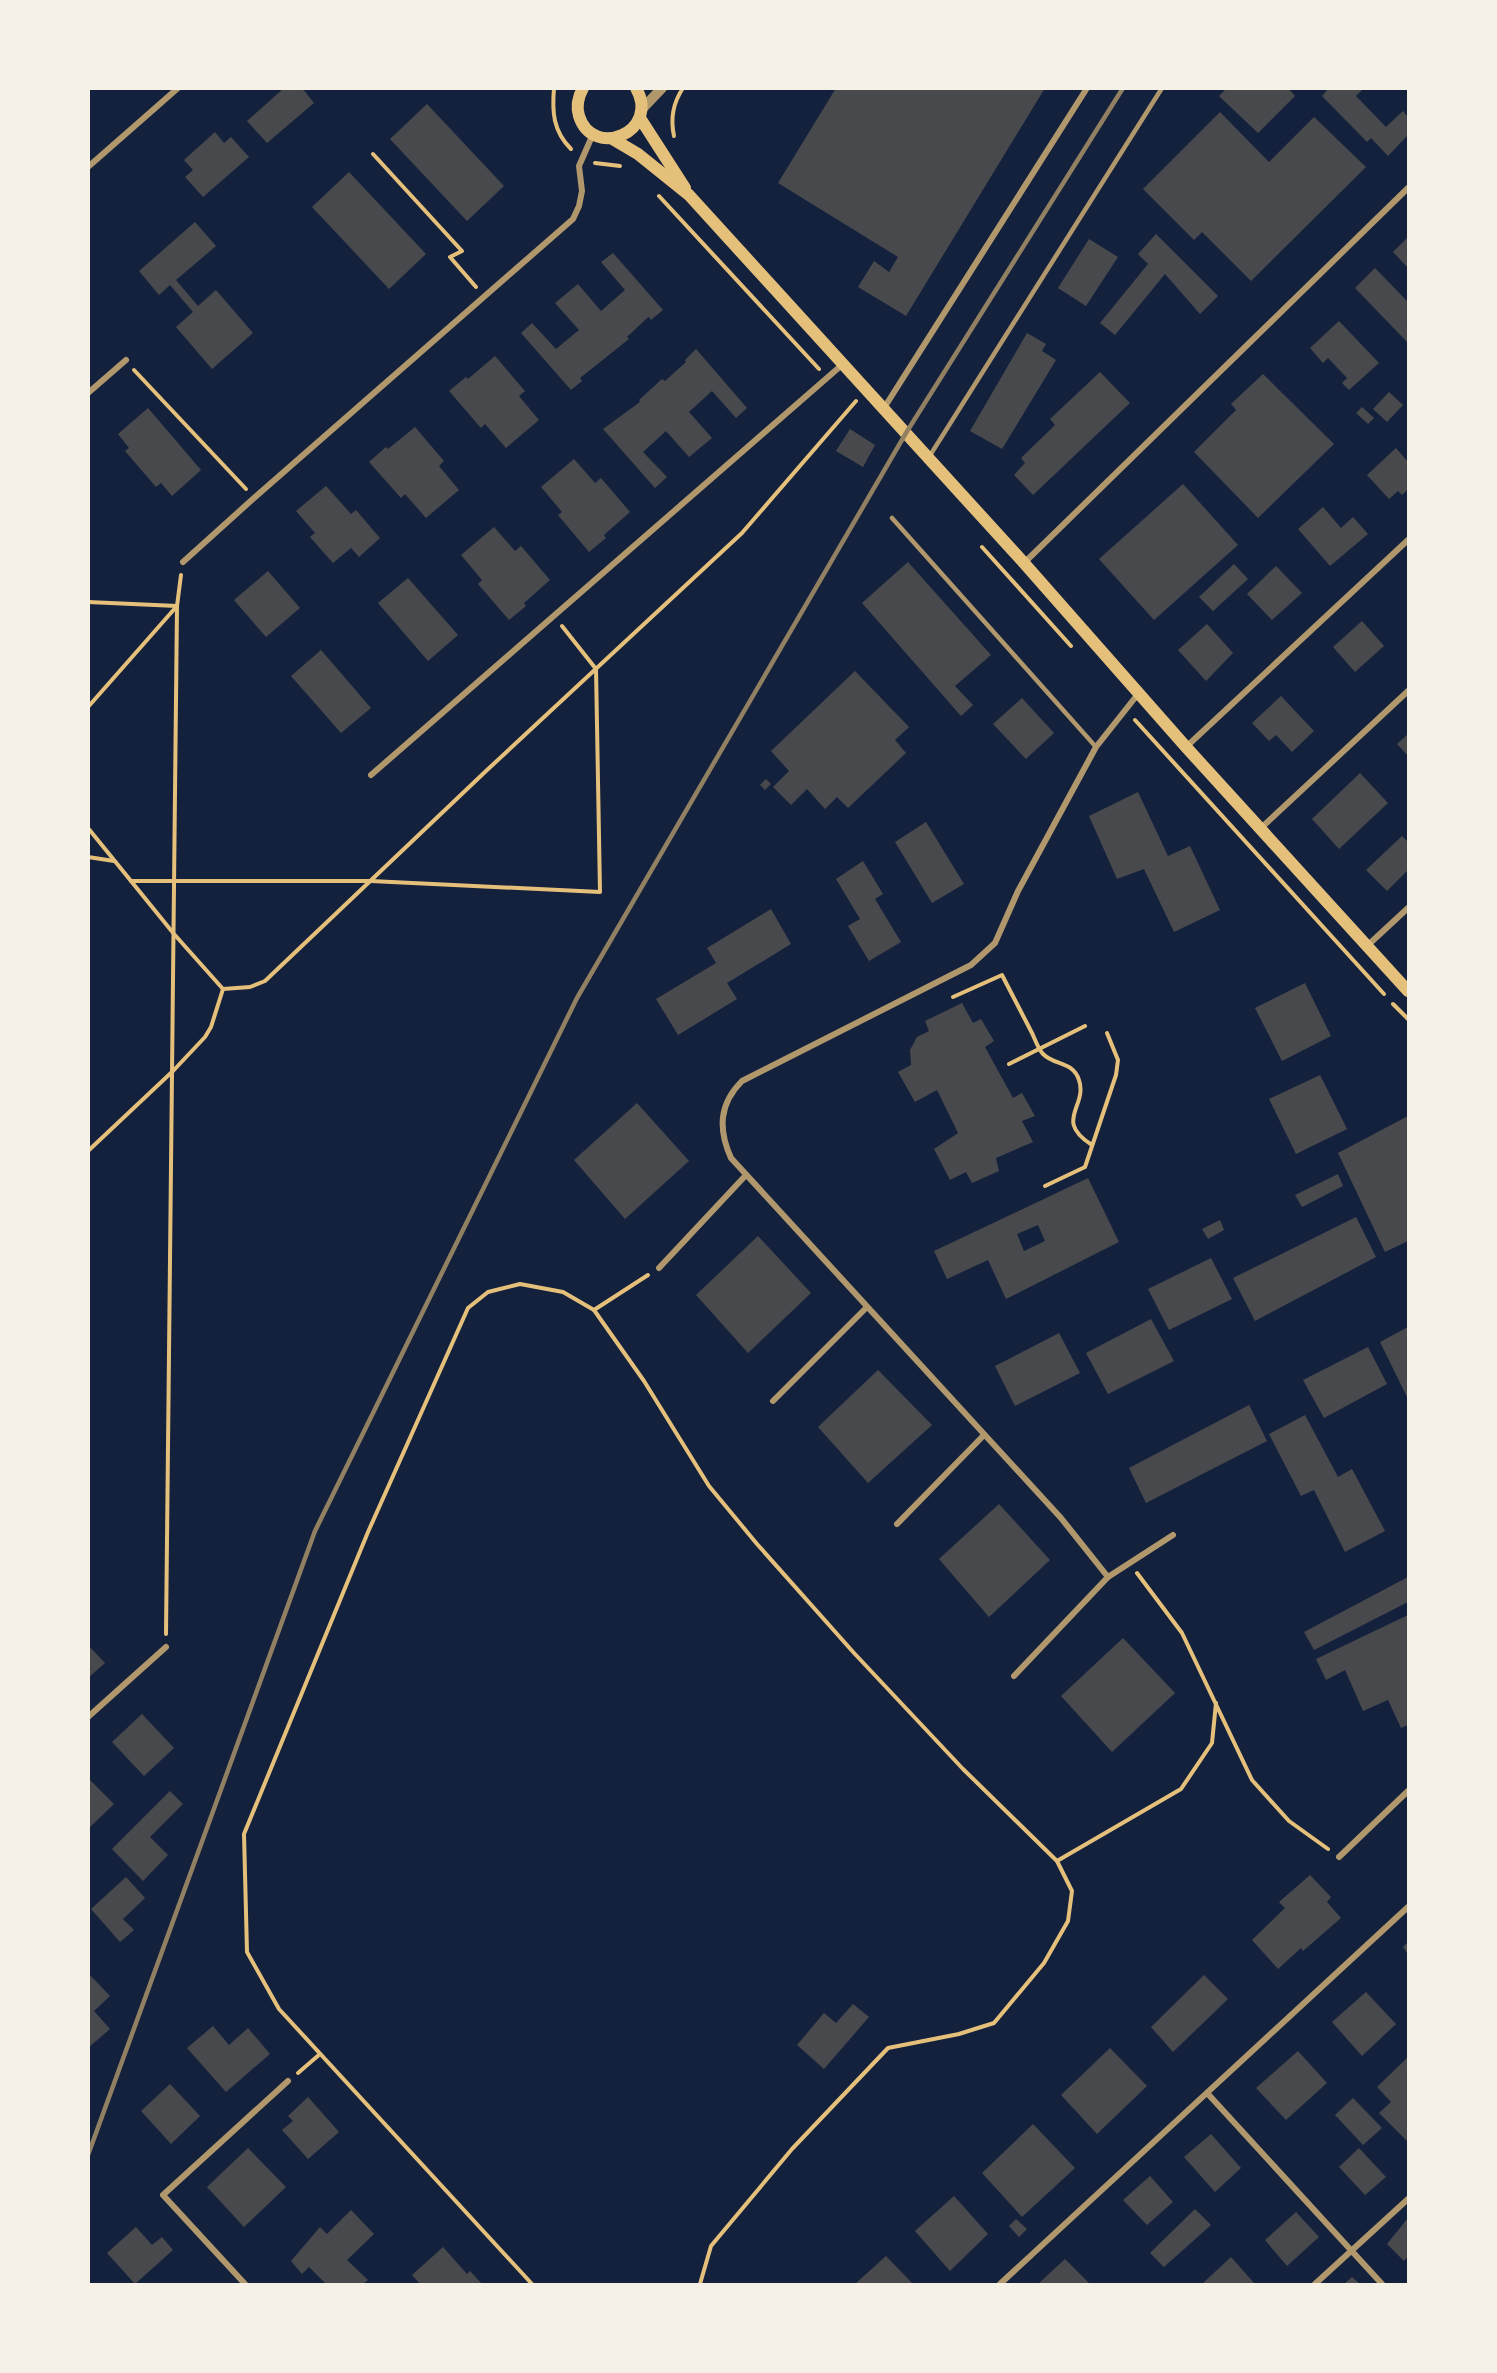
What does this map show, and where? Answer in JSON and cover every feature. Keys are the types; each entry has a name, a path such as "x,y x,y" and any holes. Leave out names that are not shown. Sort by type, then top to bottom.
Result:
{"main road":[{"path":"636,88 641,100 641,114 689,195"},
{"path":"578,92 580,119 592,134 611,138 638,154 689,195 884,408 1186,747 1408,991"},
{"path":"611,138 628,132 641,114"}],"street":[{"path":"88,167 178,88"},
{"path":"641,114 662,88"},
{"path":"884,408 1087,88"},
{"path":"183,562 573,219 582,191 579,166 592,134"},
{"path":"1024,563 1408,188"},
{"path":"88,393 126,360"},
{"path":"371,775 844,364"},
{"path":"1186,747 1408,540"},
{"path":"1260,829 1408,691"},
{"path":"1108,1577 1061,1518 730,1158 723,1133 725,1104 742,1081 971,965 994,943 1018,891 1096,747 1139,693"},
{"path":"1366,946 1408,908"},
{"path":"659,1268 746,1175"},
{"path":"773,1401 867,1307"},
{"path":"897,1524 984,1435"},
{"path":"1014,1676 1108,1577 1173,1535"},
{"path":"88,1717 166,1647"},
{"path":"1339,1857 1408,1791"},
{"path":"1000,2284 1408,1907"},
{"path":"245,2284 163,2195 288,2081"},
{"path":"1208,2094 1382,2284"},
{"path":"1315,2284 1408,2199"}],"lane":[{"path":"928,459 1162,88"},
{"path":"892,518 1096,747"}],"path":[{"path":"554,88 552,113 567,145 597,163 618,165 626,170"},
{"path":"675,142 672,123 674,105 683,88"},
{"path":"373,154 462,251 450,257 484,296"},
{"path":"223,989 250,987 265,981 742,533 854,403 656,193"},
{"path":"126,360 254,498"},
{"path":"166,1647 177,606 183,562"},
{"path":"88,602 177,606"},
{"path":"88,707 177,606"},
{"path":"131,881 174,879 371,881 600,892 596,669 555,616"},
{"path":"1126,710 1384,994"},
{"path":"88,828 174,934 223,989"},
{"path":"88,857 115,861"},
{"path":"952,997 1002,975 1043,1054 1074,1068 1082,1090 1072,1114 1080,1137 1092,1145"},
{"path":"88,1151 173,1071 211,1027 223,989"},
{"path":"1392,1003 1408,1019"},
{"path":"1009,1064 1085,1026"},
{"path":"1046,1186 1085,1167 1116,1075 1118,1060 1107,1033"},
{"path":"594,1310 659,1268"},
{"path":"532,2284 279,2009 247,1952 244,1834 368,1532 468,1308 488,1292 520,1284 563,1292 594,1310 644,1381 709,1486 757,1544 955,1761 1057,1862 1072,1891 1068,1921 1044,1963 994,2023 958,2034 888,2048 792,2149 711,2246 700,2284"},
{"path":"1130,1562 1139,1578 1182,1633 1251,1780 1289,1821 1339,1857"},
{"path":"1057,1862 1180,1790 1212,1743 1216,1702"},
{"path":"288,2081 320,2054"}],"building":[{"path":"284,88 302,88 314,103 267,143 247,121"},
{"path":"836,88 1045,88 906,316 858,287 874,261 889,272 898,257 778,183"},
{"path":"1227,88 1288,88 1295,96 1258,133 1219,96"},
{"path":"1329,88 1364,88 1356,96 1386,127 1403,111 1408,117 1408,135 1388,156 1371,138 1367,142 1322,96"},
{"path":"427,104 504,186 467,221 390,139"},
{"path":"1220,112 1269,162 1314,117 1366,167 1251,281 1202,232 1194,240 1143,189"},
{"path":"215,132 224,143 231,137 249,157 203,197 185,177 193,170 184,160"},
{"path":"349,172 426,254 389,289 312,207"},
{"path":"195,222 216,246 176,280 198,306 216,290 253,333 212,369 176,327 193,312 170,285 159,295 139,271"},
{"path":"1156,234 1218,296 1200,314 1165,274 1115,335 1100,323 1148,264 1138,254"},
{"path":"1408,237 1408,268 1393,252"},
{"path":"1089,239 1118,257 1086,306 1058,288"},
{"path":"613,253 663,310 651,320 649,317 646,319 627,337 629,339 580,378 582,381 571,390 521,333 532,323 556,349 579,330 555,303 578,284 601,311 625,290 601,262"},
{"path":"1375,268 1408,302 1408,343 1355,288"},
{"path":"1339,321 1379,363 1349,390 1342,383 1347,378 1328,358 1323,363 1310,348"},
{"path":"1027,333 1046,344 1042,351 1056,360 1002,449 970,431"},
{"path":"696,349 747,408 736,418 712,391 689,412 712,438 689,457 666,431 643,452 667,477 655,488 603,429 640,402 639,400 662,379 665,381 686,362 685,360"},
{"path":"495,356 525,391 519,396 539,420 506,448 485,424 481,428 449,391 466,377 468,379"},
{"path":"1100,372 1130,403 1033,495 1014,475 1025,463 1021,458 1055,425 1050,419"},
{"path":"1263,374 1334,444 1258,518 1194,452 1236,410 1231,404"},
{"path":"1389,392 1403,405 1387,422 1373,409"},
{"path":"1362,407 1374,418 1368,424 1356,413"},
{"path":"148,408 201,470 172,496 161,483 156,487 125,451 129,448 118,434"},
{"path":"415,427 444,461 439,466 459,490 426,518 405,494 401,498 369,462"},
{"path":"850,429 875,445 863,467 836,451"},
{"path":"1396,448 1408,462 1408,489 1402,495 1398,491 1389,499 1367,475"},
{"path":"574,459 595,483 601,478 630,512 604,535 606,538 589,552 558,515 562,512 541,487"},
{"path":"1183,484 1238,545 1154,620 1099,559"},
{"path":"326,486 351,514 356,510 380,538 359,557 351,548 333,563 310,537 315,533 296,511"},
{"path":"1323,507 1341,528 1353,517 1368,534 1330,566 1298,529"},
{"path":"494,527 515,551 521,546 550,580 524,603 526,606 509,620 478,584 482,580 461,555"},
{"path":"908,562 991,655 955,686 973,705 961,716 862,603"},
{"path":"1234,564 1248,579 1213,611 1199,597"},
{"path":"1276,566 1302,593 1272,620 1247,594"},
{"path":"268,571 300,608 266,637 234,600"},
{"path":"408,578 458,635 428,661 378,603"},
{"path":"1362,621 1384,646 1355,672 1333,647"},
{"path":"1207,624 1233,653 1206,681 1178,650"},
{"path":"321,650 371,708 341,733 291,676"},
{"path":"855,671 909,727 895,740 906,753 848,808 837,797 825,809 807,789 791,805 773,787 789,771 771,751"},
{"path":"1281,696 1314,731 1292,752 1276,735 1269,741 1252,723"},
{"path":"1022,698 1054,733 1026,759 993,724"},
{"path":"1408,734 1408,756 1397,744"},
{"path":"1360,773 1388,803 1339,849 1312,819"},
{"path":"766,779 771,784 765,790 760,785"},
{"path":"1138,792 1168,856 1190,846 1220,910 1174,932 1144,869 1117,879 1089,816"},
{"path":"926,822 964,884 932,903 895,842"},
{"path":"1402,836 1408,842 1408,870 1387,891 1366,870"},
{"path":"863,861 883,894 875,899 901,942 869,961 848,926 860,919 836,879"},
{"path":"771,909 791,944 727,983 737,999 678,1035 656,999 716,963 707,948"},
{"path":"1305,983 1331,1036 1282,1061 1255,1008"},
{"path":"962,1003 973,1023 981,1019 994,1041 985,1047 1013,1098 1022,1093 1035,1116 1022,1121 1033,1142 996,1158 999,1171 972,1183 966,1172 950,1180 934,1149 958,1133 937,1090 915,1102 898,1072 911,1065 910,1050 917,1037 929,1031 925,1021"},
{"path":"1320,1075 1347,1129 1296,1154 1269,1099"},
{"path":"637,1103 689,1161 625,1219 574,1160"},
{"path":"1408,1116 1408,1241 1385,1252 1338,1153"},
{"path":"1338,1174 1343,1186 1302,1207 1295,1195"},
{"path":"1088,1178 1119,1242 1006,1299 988,1260 947,1279 934,1251","holes":["1038,1225 1045,1241 1024,1251 1017,1234"]},
{"path":"1356,1217 1376,1257 1255,1321 1233,1278"},
{"path":"1220,1220 1224,1230 1208,1239 1202,1229"},
{"path":"758,1236 811,1293 748,1353 696,1295"},
{"path":"1211,1258 1232,1299 1169,1330 1148,1289"},
{"path":"1151,1319 1174,1361 1108,1394 1086,1353"},
{"path":"1408,1327 1408,1399 1380,1342"},
{"path":"1059,1333 1080,1373 1015,1406 995,1366"},
{"path":"1368,1347 1387,1384 1324,1418 1303,1380"},
{"path":"878,1370 932,1425 868,1483 818,1427"},
{"path":"1249,1405 1267,1441 1146,1503 1129,1468"},
{"path":"1305,1415 1338,1477 1352,1469 1385,1531 1345,1552 1314,1490 1301,1496 1269,1434"},
{"path":"999,1504 1050,1560 989,1617 939,1559"},
{"path":"1408,1577 1408,1602 1314,1650 1304,1632"},
{"path":"1408,1615 1408,1725 1401,1728 1388,1700 1363,1711 1345,1670 1326,1680 1316,1659"},
{"path":"1123,1638 1175,1693 1112,1752 1061,1696"},
{"path":"88,1645 105,1663 88,1678"},
{"path":"142,1714 174,1748 144,1776 112,1742"},
{"path":"88,1778 114,1804 88,1829"},
{"path":"170,1791 183,1804 150,1837 168,1855 143,1881 112,1849"},
{"path":"1310,1875 1331,1897 1327,1902 1341,1918 1303,1951 1301,1948 1278,1969 1252,1940 1285,1908 1279,1902"},
{"path":"126,1877 145,1898 123,1919 134,1930 120,1942 91,1909"},
{"path":"1408,1942 1408,1954 1403,1947"},
{"path":"1204,1975 1228,1999 1173,2052 1151,2027"},
{"path":"91,1976 110,1996 94,2011 110,2029 88,2048 88,1978"},
{"path":"1366,1992 1396,2024 1362,2056 1332,2022"},
{"path":"853,2004 869,2017 824,2069 797,2045 824,2013 836,2023"},
{"path":"213,2026 229,2045 248,2028 270,2054 226,2092 187,2048"},
{"path":"1110,2048 1147,2086 1097,2134 1061,2095"},
{"path":"1298,2051 1327,2083 1286,2120 1256,2088"},
{"path":"1408,2057 1407,2141 1379,2113 1391,2102 1377,2087"},
{"path":"170,2084 200,2116 171,2144 141,2111"},
{"path":"308,2097 339,2132 308,2159 282,2130 293,2121 288,2116"},
{"path":"1353,2098 1382,2128 1363,2145 1335,2115"},
{"path":"1033,2124 1075,2168 1022,2217 982,2173"},
{"path":"1211,2134 1241,2168 1215,2192 1184,2157"},
{"path":"248,2148 286,2187 244,2227 207,2187"},
{"path":"1359,2148 1386,2177 1365,2195 1339,2167"},
{"path":"1150,2176 1173,2202 1147,2225 1123,2200"},
{"path":"954,2196 988,2234 950,2271 915,2231"},
{"path":"1195,2209 1211,2225 1164,2267 1150,2253"},
{"path":"351,2210 374,2234 347,2260 368,2280 363,2284 326,2284 309,2267 302,2274 291,2261 320,2227 327,2234"},
{"path":"1296,2212 1319,2237 1287,2266 1265,2240"},
{"path":"1408,2218 1408,2256 1404,2261 1387,2244"},
{"path":"1016,2219 1027,2229 1019,2237 1009,2226"},
{"path":"136,2227 152,2245 162,2237 173,2250 135,2284 107,2253"},
{"path":"443,2247 467,2274 470,2271 482,2284 420,2284 412,2275"},
{"path":"886,2256 913,2284 855,2284"},
{"path":"1231,2257 1255,2284 1202,2284"},
{"path":"1065,2259 1090,2284 1038,2284"},
{"path":"1352,2277 1360,2284 1344,2284"}],"railway":[{"path":"88,2155 315,1531 577,998 906,433 1123,88"}]}
